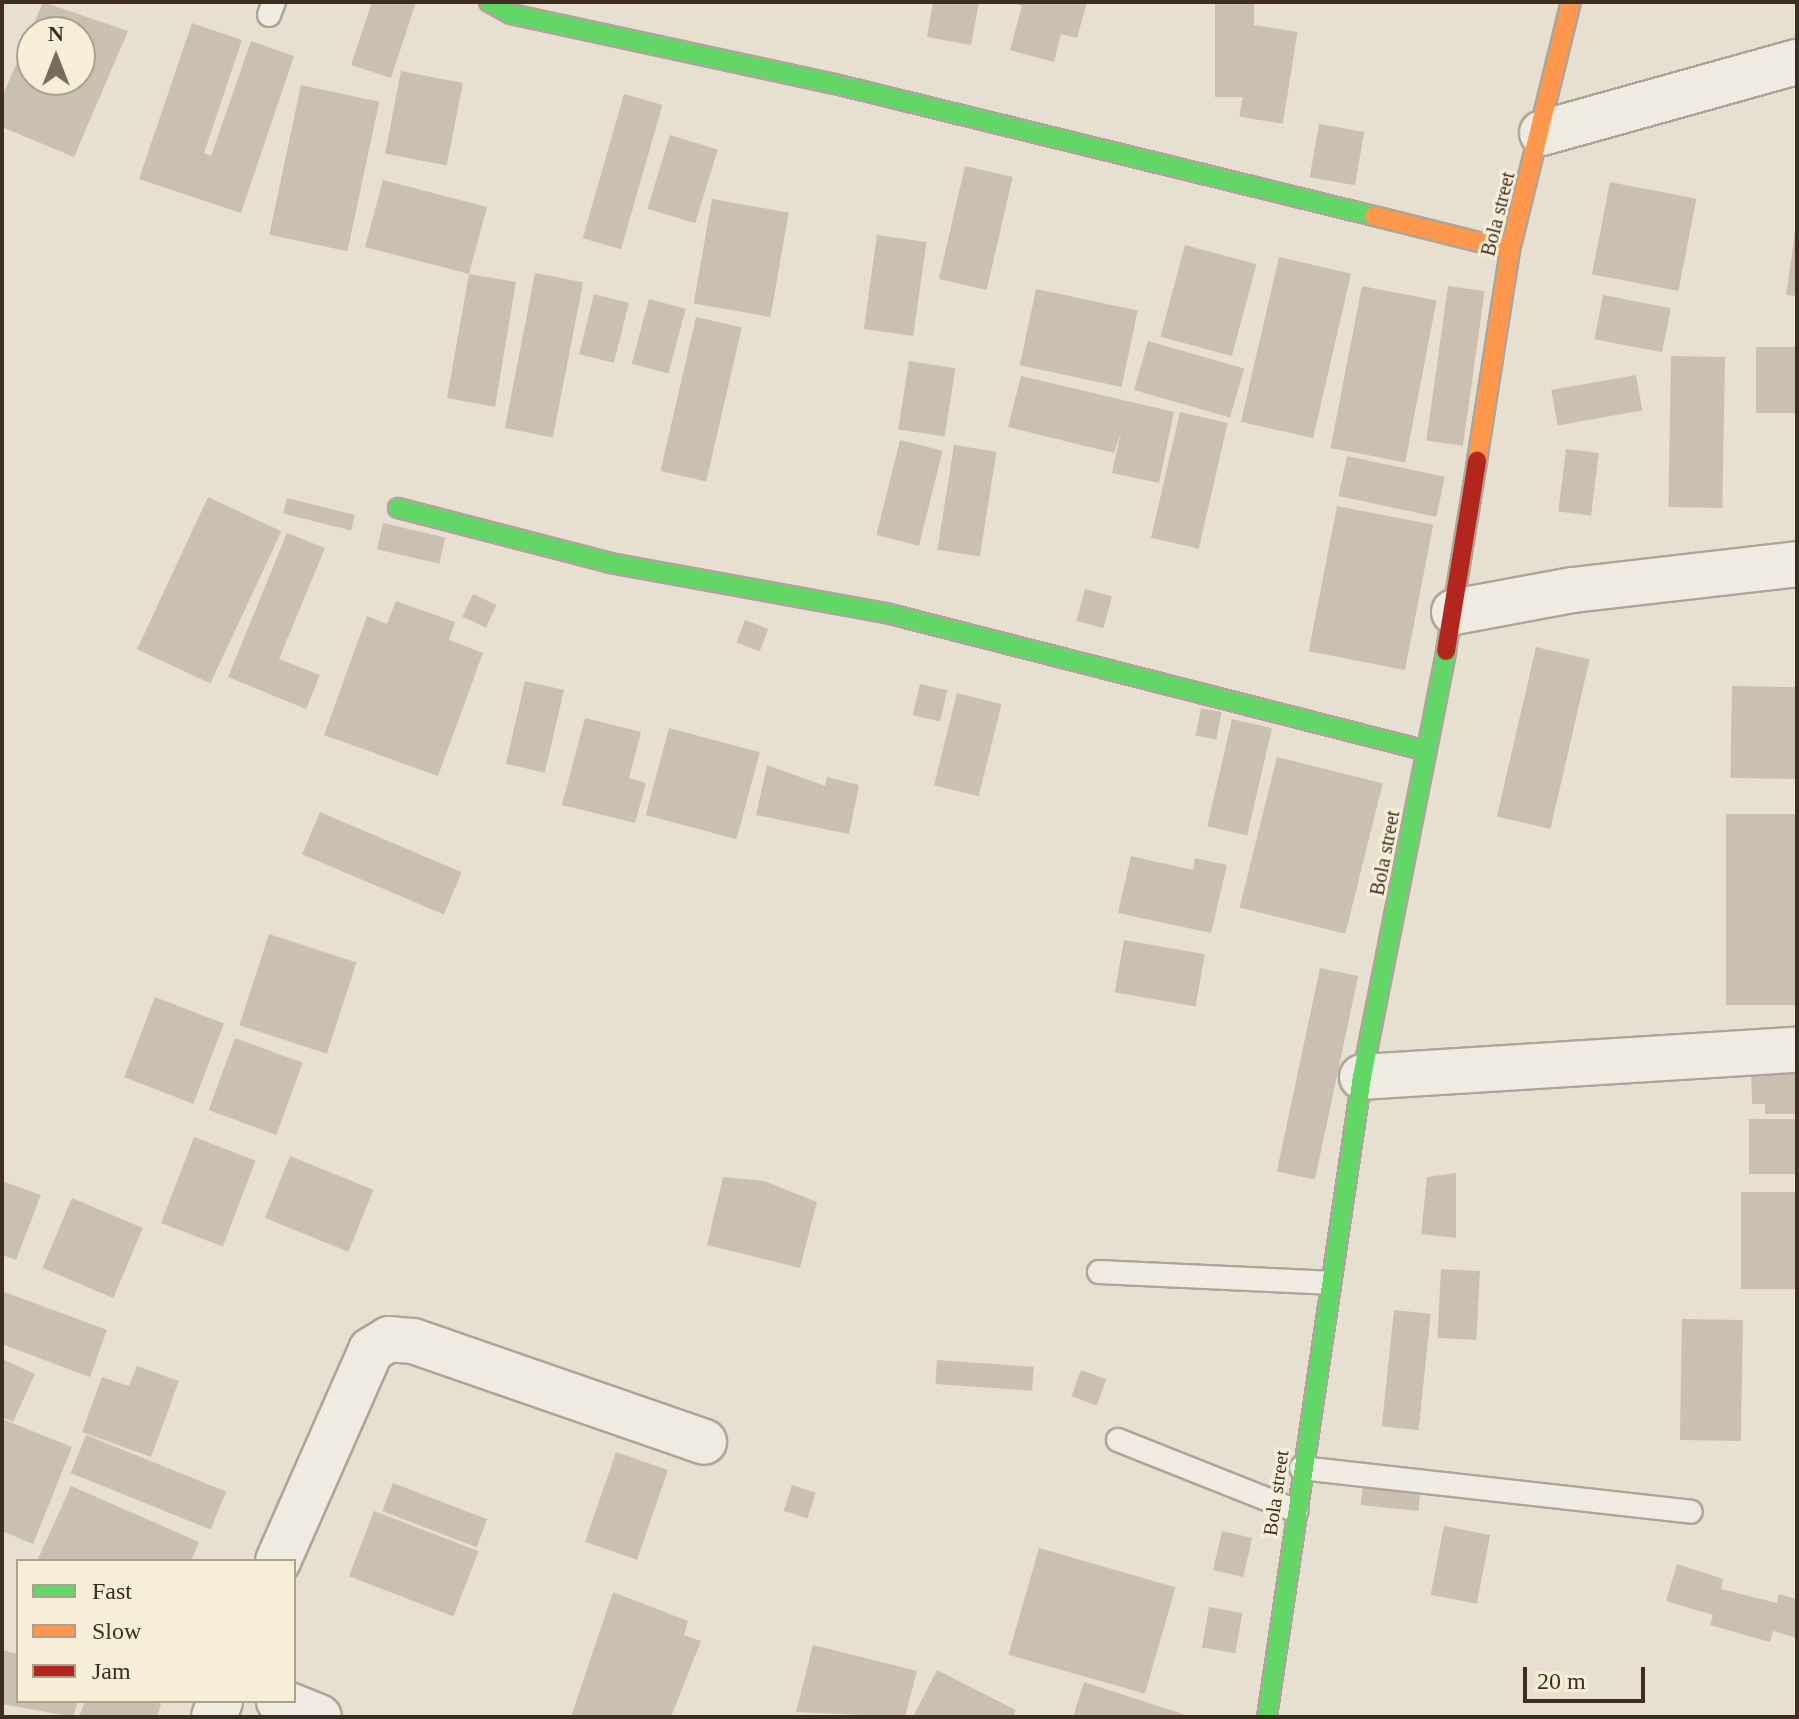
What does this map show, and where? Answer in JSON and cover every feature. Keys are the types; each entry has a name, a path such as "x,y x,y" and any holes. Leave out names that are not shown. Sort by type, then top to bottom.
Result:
{"street":[{"path":"489,2 571,28 835,84 1510,250"},
{"name":"Bola street","path":"1267,1717 1301,1468 1362,1077 1454,612 1510,250 1542,133 1571,2"},
{"path":"1542,133 1797,62"},
{"path":"398,508 610,563 886,613 1427,751"},
{"path":"1454,612 1573,590 1797,564"},
{"path":"1362,1077 1797,1050"},
{"path":"279,1559 371,1350 389,1339 704,1442"},
{"path":"284,1703 319,1717"}],"lane":[{"path":"1099,1272 1329,1283"},
{"path":"1118,1440 1296,1511"},
{"path":"1301,1468 1691,1512"}],"building":[{"path":"43,2 84,16 37,16"},
{"path":"372,2 416,2 391,78 351,65"},
{"path":"933,2 979,2 971,45 927,37"},
{"path":"1012,2 1087,2 1077,38 1061,34 1054,62 1010,50 1022,6"},
{"path":"1215,2 1254,2 1254,97 1215,97"},
{"path":"96,20 128,31 74,157 2,127 2,97 16,65 16,96 96,96"},
{"path":"192,23 242,40 204,153 211,156 251,41 294,56 241,213 139,179"},
{"path":"1254,25 1297,32 1283,124 1239,117"},
{"path":"401,71 463,83 447,165 385,153"},
{"path":"301,85 379,102 347,251 269,235"},
{"path":"624,94 662,105 621,249 583,238"},
{"path":"1319,124 1364,132 1355,185 1310,177"},
{"path":"670,135 718,150 695,223 647,209"},
{"path":"965,166 1013,177 987,290 939,279"},
{"path":"383,180 487,207 469,274 365,247"},
{"path":"1610,182 1696,199 1678,291 1592,274"},
{"path":"712,199 789,213 770,317 694,303"},
{"path":"1797,232 1797,296 1786,295"},
{"path":"877,235 927,242 913,336 864,329"},
{"path":"1185,245 1256,264 1232,356 1160,337"},
{"path":"1279,257 1351,274 1313,438 1241,422"},
{"path":"535,273 583,282 553,437 505,428"},
{"path":"469,274 516,282 495,407 447,398"},
{"path":"1362,286 1437,301 1405,462 1331,448"},
{"path":"1448,286 1485,291 1463,446 1426,440"},
{"path":"1036,289 1138,311 1122,387 1020,365"},
{"path":"594,294 629,303 614,363 579,354"},
{"path":"1603,295 1671,308 1662,352 1594,339"},
{"path":"649,299 686,309 668,374 632,364"},
{"path":"696,317 742,328 706,482 660,471"},
{"path":"1148,341 1244,369 1230,418 1134,390"},
{"path":"1756,347 1797,347 1797,413 1756,413"},
{"path":"1671,356 1725,357 1722,508 1668,507"},
{"path":"909,361 955,368 945,437 898,429"},
{"path":"1636,375 1642,410 1558,425 1551,390"},
{"path":"1021,376 1174,412 1159,483 1112,473 1121,431 1114,453 1008,427"},
{"path":"1180,412 1228,423 1199,549 1151,538"},
{"path":"900,440 943,451 919,546 876,535"},
{"path":"954,445 996,452 980,556 937,550"},
{"path":"1566,449 1599,453 1591,516 1558,512"},
{"path":"1347,456 1445,477 1436,517 1338,496"},
{"path":"208,497 281,531 210,683 137,649"},
{"path":"287,498 355,515 351,530 283,514"},
{"path":"1337,506 1433,525 1405,670 1309,651"},
{"path":"383,523 445,537 439,564 377,549"},
{"path":"287,533 325,548 279,659 320,675 306,709 228,677"},
{"path":"1085,589 1112,596 1104,628 1076,621"},
{"path":"473,594 497,605 486,628 462,617"},
{"path":"396,601 455,622 449,640 483,653 438,776 324,735 367,616 387,624"},
{"path":"745,620 768,629 760,651 736,642"},
{"path":"1536,647 1590,659 1550,829 1497,817"},
{"path":"525,681 564,690 545,773 506,764"},
{"path":"920,684 947,690 940,721 913,715"},
{"path":"1732,686 1797,687 1795,779 1730,778"},
{"path":"957,693 1002,704 979,796 934,785"},
{"path":"1201,708 1222,712 1216,739 1196,735"},
{"path":"585,718 641,732 629,778 646,783 635,823 562,805"},
{"path":"1232,719 1272,728 1247,835 1207,826"},
{"path":"669,728 760,752 737,839 646,815"},
{"path":"1277,757 1383,783 1345,934 1240,907"},
{"path":"767,765 825,786 827,777 859,785 849,834 756,815"},
{"path":"320,812 462,872 444,915 302,854"},
{"path":"1726,814 1797,814 1797,1005 1726,1005"},
{"path":"1131,856 1193,870 1195,858 1227,865 1211,933 1118,913"},
{"path":"269,934 356,962 327,1054 239,1025"},
{"path":"1124,940 1205,954 1196,1006 1115,992"},
{"path":"1320,968 1358,976 1315,1180 1277,1171"},
{"path":"155,997 224,1024 193,1104 124,1077"},
{"path":"235,1038 303,1063 276,1135 209,1110"},
{"path":"1797,1066 1797,1114 1765,1114 1765,1104 1752,1104 1751,1067"},
{"path":"1749,1119 1797,1119 1797,1174 1749,1174"},
{"path":"194,1137 256,1161 223,1247 161,1223"},
{"path":"290,1156 373,1190 348,1252 265,1218"},
{"path":"1456,1173 1456,1238 1421,1234 1427,1177"},
{"path":"723,1177 764,1181 817,1202 800,1268 707,1245"},
{"path":"2,1181 41,1195 16,1260 2,1255"},
{"path":"1741,1192 1797,1192 1797,1289 1741,1289"},
{"path":"72,1198 143,1228 113,1298 42,1268"},
{"path":"1441,1269 1480,1271 1476,1340 1437,1338"},
{"path":"2,1291 107,1330 90,1377 2,1344"},
{"path":"1394,1310 1431,1314 1419,1430 1382,1426"},
{"path":"1682,1319 1743,1320 1741,1441 1680,1440"},
{"path":"2,1359 35,1374 13,1422 2,1417"},
{"path":"937,1360 1034,1367 1032,1391 935,1384"},
{"path":"137,1366 179,1381 151,1457 82,1432 102,1377 129,1386"},
{"path":"1081,1370 1106,1379 1097,1406 1071,1396"},
{"path":"2,1419 72,1447 33,1544 2,1531"},
{"path":"86,1435 226,1492 211,1530 71,1473"},
{"path":"616,1452 668,1470 637,1560 585,1542"},
{"path":"393,1483 487,1519 477,1547 382,1511"},
{"path":"1363,1483 1421,1489 1418,1511 1361,1505"},
{"path":"792,1485 816,1493 807,1518 784,1511"},
{"path":"71,1486 199,1542 192,1559 38,1559"},
{"path":"374,1511 479,1551 453,1616 349,1576"},
{"path":"1444,1526 1490,1535 1477,1604 1431,1595"},
{"path":"1222,1531 1252,1538 1243,1577 1213,1570"},
{"path":"1039,1548 1175,1587 1145,1694 1008,1655"},
{"path":"1677,1564 1723,1579 1721,1589 1777,1603 1779,1594 1797,1599 1797,1638 1773,1631 1770,1642 1710,1625 1713,1615 1666,1601"},
{"path":"613,1592 688,1621 684,1635 701,1641 671,1717 571,1717"},
{"path":"1209,1607 1242,1613 1235,1653 1202,1647"},
{"path":"813,1645 917,1671 905,1717 796,1712"},
{"path":"2,1650 16,1654 16,1703 77,1703 73,1717 2,1704"},
{"path":"937,1670 1016,1710 1013,1717 913,1717"},
{"path":"1084,1682 1189,1716 1189,1717 1073,1717"},
{"path":"84,1703 161,1704 157,1717 79,1717"}],"traffic: fast":[{"path":"489,2 511,14 835,84 1374,216"},
{"path":"398,508 610,563 886,613 1427,751"},
{"path":"1267,1717 1362,1077 1446,651"}],"traffic: slow":[{"path":"1477,461 1510,250 1571,2"},
{"path":"1374,216 1510,250"}],"traffic: jam":[{"path":"1446,651 1477,461"}]}
